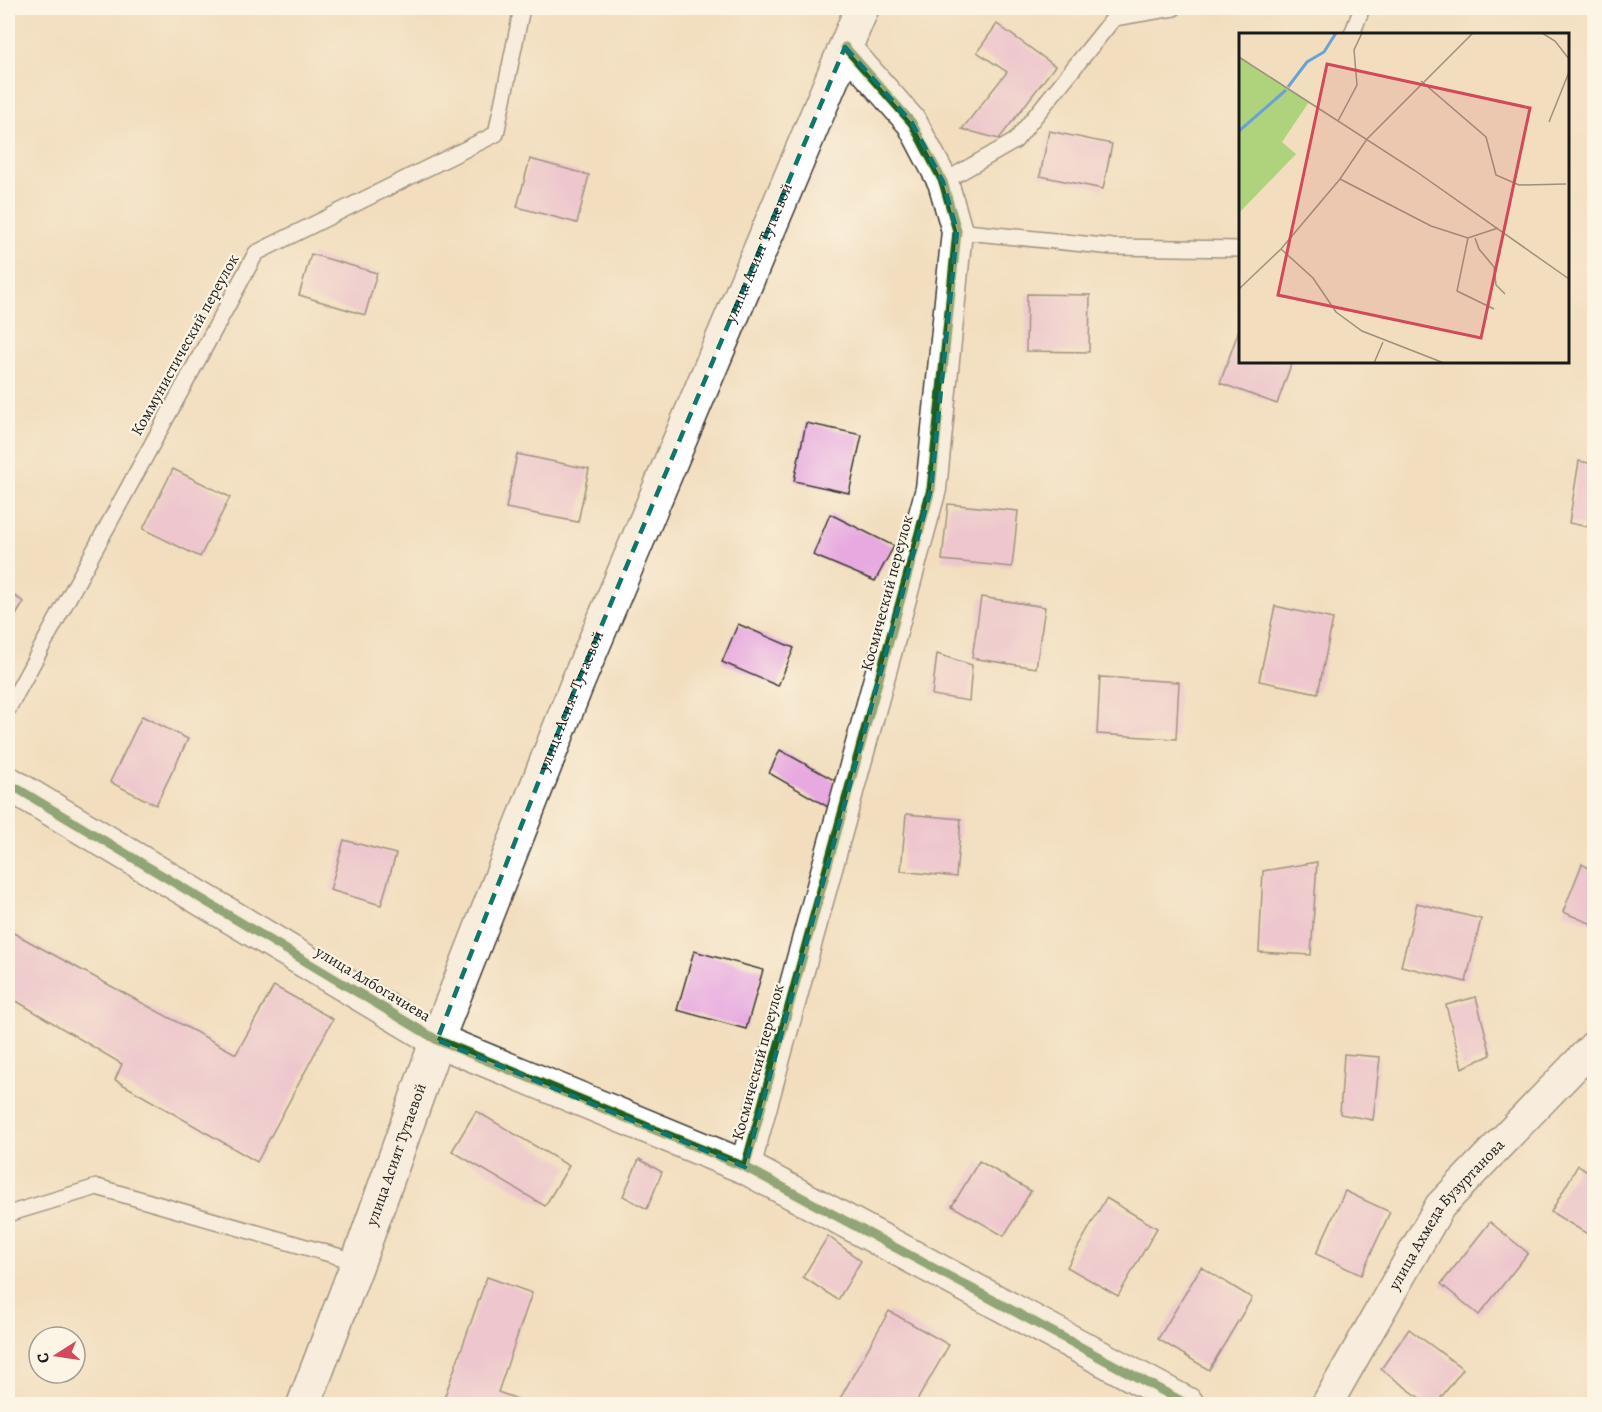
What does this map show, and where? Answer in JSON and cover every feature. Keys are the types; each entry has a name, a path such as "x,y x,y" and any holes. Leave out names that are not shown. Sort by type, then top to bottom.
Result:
{"main road":[{"name":"улица Асият Тутаевой","path":"304,1404 358,1262 437,1040 577,684 862,8"},
{"name":"улица Албогачиева","path":"8,783 437,1040 745,1167 1187,1404"}],"street":[{"name":"Космический переулок","path":"745,1167 931,489 957,231 943,182 912,123 845,47"},
{"name":"улица Ахмеда Бузуртанова","path":"1327,1404 1440,1206 1594,1046"}],"lane":[{"name":"Коммунистический переулок","path":"8,709 256,253 496,134 522,8"},
{"path":"943,182 1015,141 1114,18 1174,8"},
{"path":"1352,33 1362,8"},
{"path":"957,231 1113,247 1239,249"},
{"path":"8,1214 97,1187 358,1262"}],"highlighted area":[{"path":"845,47 912,123 943,182 957,231 931,489 745,1167 437,1040 577,684"}],"building":[{"path":"997,24 1055,66 999,139 962,129 1007,72 977,52"},
{"path":"1049,131 1112,144 1103,189 1040,176"},
{"path":"530,159 589,175 577,223 517,207"},
{"path":"311,254 377,273 365,315 299,295"},
{"path":"1027,294 1090,295 1089,352 1026,351"},
{"path":"1239,330 1239,363 1292,363 1277,404 1220,383"},
{"path":"806,423 862,435 849,493 794,481"},
{"path":"517,454 589,469 578,522 506,508"},
{"path":"1579,461 1594,464 1594,528 1569,523"},
{"path":"173,469 230,497 200,557 143,529"},
{"path":"948,504 1018,511 1012,567 942,560"},
{"path":"830,514 894,546 875,581 813,555"},
{"path":"8,592 24,602 8,628"},
{"path":"981,597 1045,607 1036,668 972,658"},
{"path":"1275,606 1333,619 1318,693 1259,681"},
{"path":"738,624 794,648 778,686 722,662"},
{"path":"937,654 972,665 969,701 932,695"},
{"path":"1100,677 1179,682 1176,739 1097,734"},
{"path":"142,716 188,739 156,805 110,782"},
{"path":"780,750 843,785 833,810 769,773"},
{"path":"906,814 961,819 956,877 901,871"},
{"path":"344,840 396,854 381,905 330,890"},
{"path":"1317,862 1311,955 1259,952 1263,871"},
{"path":"1582,864 1594,872 1592,924 1563,912"},
{"path":"1417,903 1481,919 1466,982 1401,966"},
{"path":"8,930 236,1054 274,986 333,1019 257,1162 115,1080 122,1064 8,996"},
{"path":"694,951 763,970 746,1029 677,1010"},
{"path":"1476,997 1491,1055 1462,1068 1446,1005"},
{"path":"1344,1054 1380,1057 1373,1120 1340,1114"},
{"path":"476,1111 569,1166 545,1206 452,1151"},
{"path":"639,1159 662,1172 647,1209 623,1196"},
{"path":"979,1161 1031,1191 1004,1236 952,1206"},
{"path":"1578,1165 1594,1175 1594,1238 1551,1212"},
{"path":"1345,1191 1390,1212 1361,1275 1316,1254"},
{"path":"1106,1198 1157,1228 1118,1296 1067,1267"},
{"path":"1490,1222 1528,1253 1479,1315 1441,1284"},
{"path":"828,1236 861,1261 838,1300 803,1277"},
{"path":"1201,1267 1252,1298 1209,1370 1158,1339"},
{"path":"487,1277 532,1293 498,1392 520,1400 518,1404 442,1404"},
{"path":"889,1311 949,1345 915,1404 837,1404"},
{"path":"1409,1329 1463,1369 1436,1404 1428,1404 1381,1369"}],"cycle path":[{"path":"745,1167 931,489 957,231 943,182 912,123 845,47"},
{"path":"8,783 437,1040 745,1167 1187,1404"}]}
